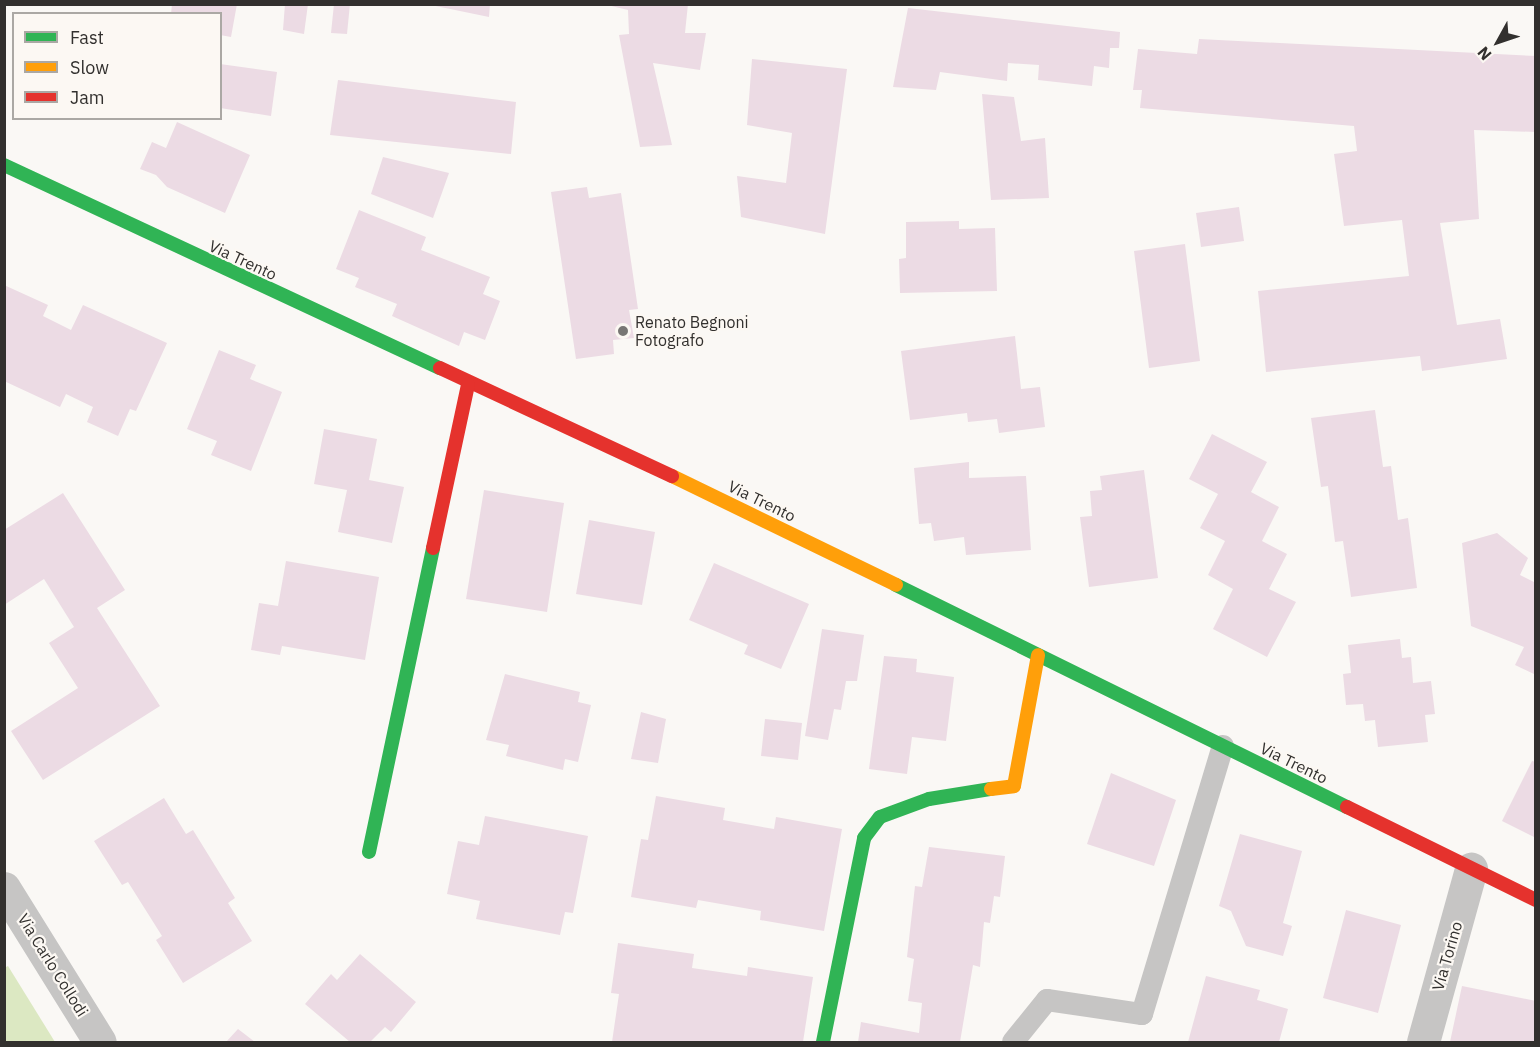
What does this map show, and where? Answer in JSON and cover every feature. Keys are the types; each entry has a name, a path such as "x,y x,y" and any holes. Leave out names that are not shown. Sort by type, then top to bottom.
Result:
{"street":[{"name":"Via Trento","path":"4,165 468,384 746,511 1536,900"},
{"path":"369,852 468,384"},
{"path":"823,1042 864,838 880,817 928,799 1014,786 1038,655"},
{"name":"Via Torino","path":"1423,1042 1471,869"},
{"name":"Via Carlo Collodi","path":"4,888 100,1042"}],"lane":[{"path":"1013,1042 1047,1000 1142,1014 1223,746"}],"green space":[{"path":"8,966 55,1042 5,1042 4,968"}],"building":[{"path":"172,4 237,4 231,37 222,35 222,12 171,12"},
{"path":"285,4 308,4 304,34 283,30"},
{"path":"334,4 350,4 347,34 331,33"},
{"path":"426,4 490,4 489,17"},
{"path":"603,4 688,4 685,33 706,33 700,70 653,63 672,145 640,147 619,35 629,34 628,10"},
{"path":"908,8 1120,32 1119,48 1110,48 1109,68 1094,66 1092,86 1038,80 1039,65 1008,63 1007,81 940,72 936,90 893,87"},
{"path":"1199,39 1536,56 1536,132 1474,130 1479,219 1440,223 1457,325 1500,319 1507,359 1422,371 1420,356 1266,372 1258,291 1409,276 1402,220 1344,226 1334,154 1357,151 1354,126 1140,108 1142,90 1133,90 1138,49 1197,54"},
{"path":"752,59 847,69 825,234 741,217 737,176 786,183 792,133 747,125"},
{"path":"222,64 277,72 271,116 222,108"},
{"path":"338,80 516,102 511,154 330,135"},
{"path":"982,94 1014,97 1021,141 1045,138 1049,198 991,200"},
{"path":"177,122 250,155 225,213 167,187 156,175 140,169 152,142 166,148"},
{"path":"383,157 449,173 433,218 371,194"},
{"path":"587,187 589,198 621,193 638,309 629,310 634,338 613,340 614,354 576,359 551,192"},
{"path":"1239,207 1244,241 1201,247 1196,213"},
{"path":"359,210 426,237 421,250 490,277 483,294 500,301 485,340 464,332 459,346 392,316 397,304 355,287 359,278 336,269"},
{"path":"959,221 959,229 995,228 997,291 900,293 899,259 906,258 906,222"},
{"path":"1185,244 1200,361 1149,368 1134,251"},
{"path":"4,285 48,305 43,316 71,330 83,305 167,343 136,411 130,409 118,436 87,422 93,407 66,394 60,407 4,381"},
{"path":"1015,336 1021,389 1040,387 1045,427 999,433 997,419 968,422 967,413 910,420 901,351"},
{"path":"219,350 256,365 250,379 282,392 251,471 211,455 217,441 187,429"},
{"path":"1375,410 1383,467 1391,466 1398,520 1408,518 1417,588 1351,597 1343,541 1335,542 1328,486 1321,487 1311,418"},
{"path":"324,429 377,439 369,480 404,487 392,543 338,532 347,490 314,484"},
{"path":"1212,434 1267,462 1251,492 1279,507 1262,541 1287,554 1269,589 1296,602 1267,657 1213,629 1233,589 1208,575 1225,541 1200,528 1218,494 1189,479"},
{"path":"969,462 969,478 1026,476 1031,550 966,555 964,537 934,541 931,523 919,524 914,468"},
{"path":"1144,470 1158,578 1089,587 1080,517 1092,516 1090,491 1102,490 1100,476"},
{"path":"484,490 564,503 547,612 466,599"},
{"path":"63,493 125,590 97,608 160,706 43,780 11,731 78,688 49,643 74,627 44,579 4,605 4,530"},
{"path":"589,520 655,532 642,605 576,594"},
{"path":"1497,533 1528,558 1520,575 1536,583 1536,675 1515,665 1524,647 1471,626 1462,543"},
{"path":"286,561 379,577 365,660 282,646 280,655 251,650 259,603 278,606"},
{"path":"714,563 809,604 781,669 744,654 748,645 689,620"},
{"path":"822,629 864,635 857,681 846,681 841,710 834,709 828,740 805,736"},
{"path":"1400,639 1402,658 1411,657 1413,683 1431,681 1435,714 1425,715 1428,742 1378,747 1375,720 1365,721 1363,704 1346,705 1343,674 1351,673 1348,645"},
{"path":"884,656 917,659 916,672 954,677 946,741 912,737 907,774 869,769"},
{"path":"505,674 580,692 578,702 591,705 578,762 565,759 563,770 506,756 509,745 486,740"},
{"path":"641,712 666,719 658,763 631,759"},
{"path":"765,719 802,723 798,760 761,756"},
{"path":"1532,761 1536,762 1536,838 1502,821"},
{"path":"1111,773 1176,800 1154,866 1087,844"},
{"path":"656,796 725,808 723,820 774,829 776,817 842,829 824,931 760,920 761,911 698,900 696,908 631,897 641,839 648,840"},
{"path":"164,798 186,834 193,830 235,898 228,903 252,941 183,983 156,940 162,936 128,882 122,885 94,841"},
{"path":"485,816 588,836 573,913 565,912 560,935 476,919 480,901 447,894 458,841 479,845"},
{"path":"1240,834 1302,851 1283,923 1292,926 1283,956 1246,946 1231,911 1219,906"},
{"path":"929,847 1005,856 1000,897 994,896 990,923 984,922 980,967 973,965 960,1042 858,1042 861,1022 919,1033 922,1003 908,1001 914,959 907,957 915,886 922,887"},
{"path":"1346,910 1401,925 1378,1013 1323,998"},
{"path":"618,943 694,954 692,968 747,976 748,967 813,977 803,1042 612,1042 619,994 611,993"},
{"path":"360,954 416,1002 391,1032 385,1027 370,1042 350,1042 305,1004 331,974 337,980"},
{"path":"1206,976 1260,990 1257,1000 1288,1009 1279,1042 1188,1042"},
{"path":"1462,986 1536,1001 1536,1042 1450,1042"},
{"path":"238,1029 255,1042 226,1042"}],"traffic: fast":[{"path":"4,165 440,368"},
{"path":"369,852 433,548"},
{"path":"896,585 1347,807"},
{"path":"823,1042 864,838 880,817 929,799 991,789"}],"traffic: slow":[{"path":"672,476 896,585"},
{"path":"991,789 1014,786 1038,655"}],"traffic: jam":[{"path":"440,368 672,476"},
{"path":"433,548 468,385"},
{"path":"1347,807 1536,900"}],"place":[{"name":"Renato Begnoni Fotografo","path":"623,331"}]}
